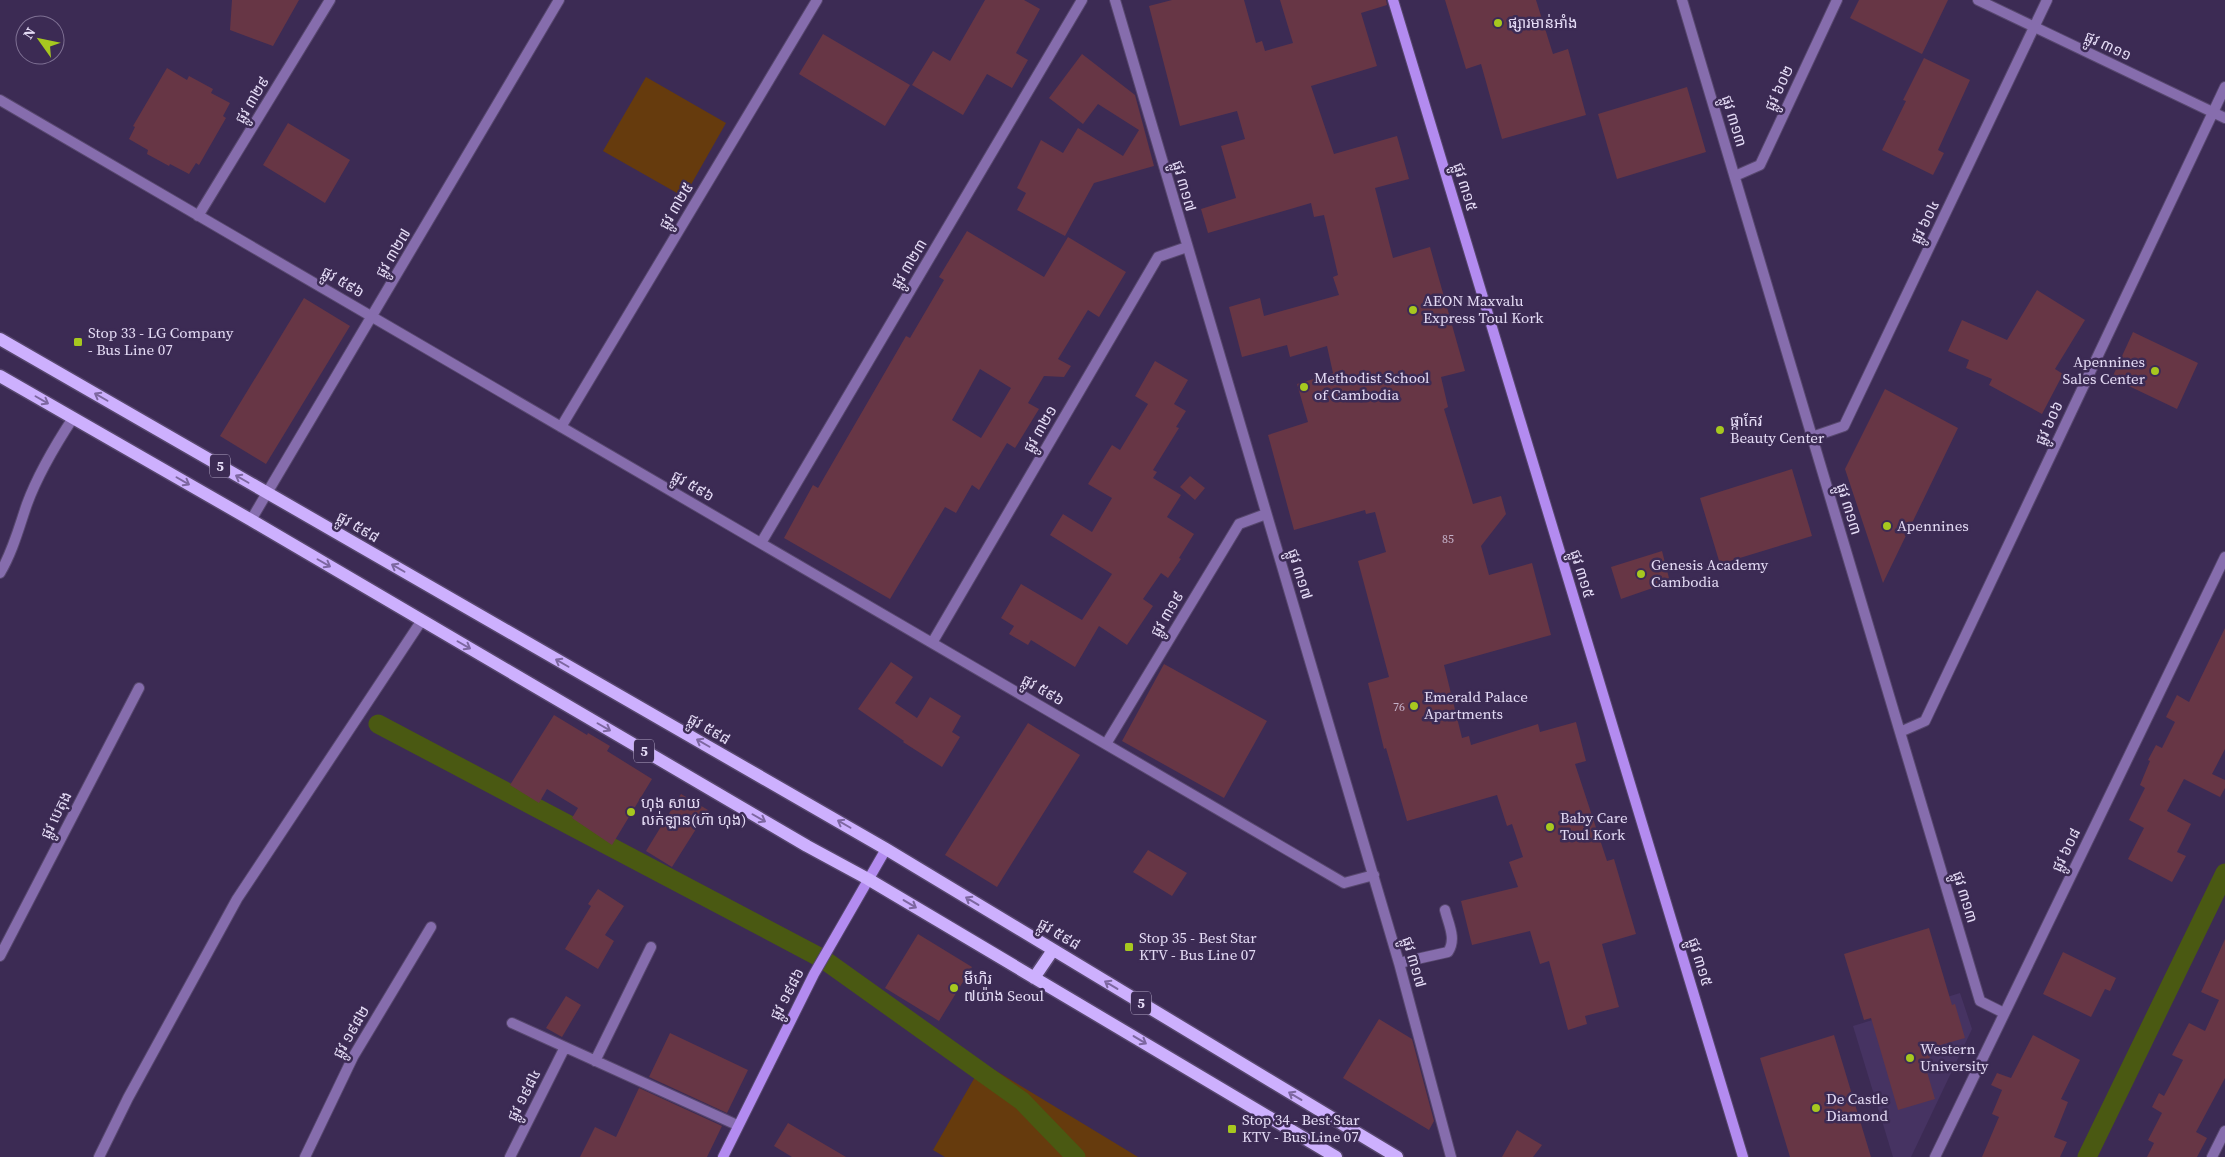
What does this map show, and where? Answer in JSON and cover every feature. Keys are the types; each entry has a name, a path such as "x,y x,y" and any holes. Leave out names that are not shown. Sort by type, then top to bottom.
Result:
{"main road":[{"name":"ផ្លូវ ៥៩៨","path":"0,338 886,849 1397,1157"},
{"name":"5","path":"0,376 251,520 798,841 868,879 1336,1157"},
{"path":"1034,978 1053,950"}],"street":[{"name":"ផ្លូវ ៣២៩","path":"198,216 330,0"},
{"name":"ផ្លូវ ៣២៧","path":"251,520 559,0"},
{"name":"ផ្លូវ ៣២៥","path":"561,427 817,0"},
{"name":"ផ្លូវ ៣២៣","path":"761,543 1082,0"},
{"name":"ផ្លូវ ៣១៧","path":"1115,0 1374,875 1451,1157"},
{"name":"ផ្លូវ ៣១៥","path":"1393,0 1744,1157"},
{"name":"ផ្លូវ ៣១៣","path":"1682,0 1980,1001 2004,1013"},
{"name":"ផ្លូវ ៦០២","path":"1735,176 1760,165 1837,0"},
{"name":"ផ្លូវ ៣១១","path":"1978,0 2225,118"},
{"name":"ផ្លូវ ៦០៤","path":"1812,437 1844,426 2047,0"},
{"name":"ផ្លូវ ៦០៦","path":"1900,732 1925,721 2225,87"},
{"name":"ផ្លូវ ៥៩៦","path":"0,100 1344,883 1374,875"},
{"name":"ផ្លូវ ៣២១","path":"932,643 1158,257 1187,247"},
{"path":"0,573 19,532 28,503 47,462 73,418"},
{"name":"ផ្លូវ ៣១៩","path":"1106,744 1239,524 1266,514"},
{"name":"ផ្លូវ ៦០៨","path":"1935,1157 2225,557"},
{"path":"99,1157 128,1098 237,899 371,700 422,620"},
{"name":"ផ្លូវ បេតុង","path":"0,956 139,688"},
{"name":"ផ្លូវ ១៩៨៦","path":"722,1157 814,974 886,849"},
{"path":"1399,963 1448,952 1452,945 1452,937 1445,910"},
{"name":"ផ្លូវ ១៩៨២","path":"305,1157 353,1057 431,927"},
{"path":"595,1061 651,947"},
{"path":"512,1023 737,1125"},
{"name":"ផ្លូវ ១៩៨៤","path":"510,1157 566,1047"},
{"path":"2212,1157 2225,1131"}],"shaded area":[{"path":"646,77 726,123 684,197 603,151"},
{"name":"Western University","path":"1960,993 1972,1029 1911,1157 1893,1157 1853,1026"},
{"path":"983,1063 1138,1157 945,1157 933,1150"}],"building":[{"path":"232,0 299,0 273,46 230,30"},
{"path":"985,0 1024,0 1040,9 1016,53 1028,60 1012,88 987,74 963,115 912,85 933,51 950,61"},
{"path":"1172,0 1244,0 1256,43 1262,41 1265,51 1293,43 1280,0 1386,0 1387,5 1361,13 1377,66 1311,86 1334,154 1397,136 1409,179 1375,188 1393,258 1430,247 1465,371 1441,377 1448,407 1444,409 1473,504 1501,496 1506,514 1481,546 1489,575 1532,563 1551,635 1444,665 1462,738 1469,736 1471,745 1538,724 1540,732 1576,722 1586,761 1575,764 1607,861 1614,859 1636,934 1602,944 1619,1007 1585,1016 1587,1024 1568,1030 1549,961 1540,964 1530,931 1472,945 1461,901 1518,887 1509,862 1523,857 1512,824 1507,826 1497,795 1407,821 1386,748 1384,749 1368,683 1389,677 1358,561 1386,552 1375,512 1366,514 1365,510 1294,530 1268,435 1308,422 1297,384 1333,373 1327,346 1290,357 1287,345 1242,357 1229,307 1260,298 1264,316 1339,295 1333,277 1338,275 1324,215 1314,217 1311,203 1208,233 1201,209 1236,198 1221,146 1245,139 1237,111 1180,126 1149,6"},
{"path":"1445,0 1536,0 1553,54 1568,49 1586,115 1502,139 1481,64 1466,69"},
{"path":"1859,0 1948,0 1922,54 1850,18"},
{"path":"823,34 910,85 885,126 799,74"},
{"path":"1082,54 1135,95 1154,166 1094,183 1065,236 1017,210 1026,193 1017,188 1041,140 1063,153 1078,128 1123,156 1139,130 1098,104 1083,124 1049,98"},
{"path":"1924,58 1970,80 1938,150 1944,153 1933,175 1882,150 1906,101 1903,100"},
{"path":"167,68 187,80 189,76 213,89 211,93 230,103 223,116 226,118 199,165 196,163 189,174 147,154 148,150 129,139 135,127 133,126"},
{"path":"1687,87 1706,152 1617,179 1598,114"},
{"path":"288,123 350,160 325,203 263,165"},
{"path":"967,231 1044,277 1068,237 1126,272 1099,317 1088,310 1058,359 1071,366 1064,377 1044,376 1028,403 1039,409 1015,448 1007,443 979,490 972,485 956,513 945,507 890,599 784,538 813,485 818,488 906,336 910,338 944,280 939,277","holes":["980,369 1011,388 981,438 952,420"]},
{"path":"2037,290 2085,320 2055,369 2063,374 2042,414 1989,385 1992,379 1966,368 1969,360 1948,351 1962,320 2007,340"},
{"path":"304,298 350,326 266,464 220,436"},
{"name":"Apennines Sales Center","path":"2133,332 2198,363 2177,409 2112,378"},
{"path":"1155,361 1188,380 1174,404 1186,411 1176,427 1179,428 1153,470 1157,472 1153,478 1181,495 1167,517 1194,534 1179,558 1181,559 1168,578 1161,573 1143,599 1153,606 1127,645 1099,626 1075,667 1031,640 1028,645 1009,634 1014,626 1001,618 1021,584 1082,620 1112,574 1050,535 1063,514 1092,532 1112,498 1088,484 1112,445 1120,450 1148,404 1135,396"},
{"name":"Apennines","path":"1885,389 1958,428 1883,583 1845,469"},
{"path":"1792,469 1812,536 1720,564 1700,498"},
{"path":"1190,476 1205,488 1195,500 1180,487"},
{"name":"Genesis Academy Cambodia","path":"1662,551 1670,582 1621,599 1611,567"},
{"path":"2225,628 2225,749 2212,774 2225,780 2225,788 2220,797 2184,779 2167,811 2191,824 2177,852 2186,856 2172,882 2128,859 2144,828 2129,820 2145,788 2140,785 2150,761 2148,760 2156,745 2162,748 2175,722 2166,717 2177,695 2189,702"},
{"path":"891,662 913,677 895,703 917,718 930,697 961,716 952,732 960,737 942,767 903,742 858,709"},
{"path":"1164,664 1267,721 1224,798 1122,741"},
{"path":"554,715 587,735 588,733 610,746 607,751 652,779 612,845 572,818 578,808 547,789 539,803 510,785"},
{"path":"1028,723 1080,755 997,887 945,855"},
{"path":"681,794 708,810 672,867 646,851"},
{"path":"1148,850 1187,873 1172,896 1133,872"},
{"path":"598,889 624,906 605,935 614,941 598,969 565,949 591,906 588,904"},
{"path":"1929,928 1952,1005 1955,1004 1965,1038 1937,1046 1925,1065 1935,1099 1898,1110 1871,1018 1864,1020 1844,954"},
{"path":"918,934 972,967 939,1021 885,988"},
{"path":"2225,939 2225,1078 2196,1132 2207,1138 2197,1157 2147,1157 2154,1143 2148,1140 2162,1113 2152,1107 2159,1093 2164,1096 2183,1060 2172,1055 2189,1023 2205,1031 2219,1000 2201,992"},
{"path":"2063,952 2116,978 2110,991 2105,989 2091,1017 2043,994"},
{"path":"566,996 581,1005 562,1037 546,1028"},
{"path":"1379,1019 1412,1039 1434,1121 1429,1130 1343,1078"},
{"path":"670,1033 748,1070 727,1113 649,1077"},
{"name":"De Castle Diamond","path":"1834,1035 1871,1157 1790,1157 1760,1058"},
{"path":"2033,1035 2080,1060 2061,1099 2068,1102 2054,1137 2067,1142 2060,1157 1982,1157 1999,1117 1992,1114 2002,1090 1991,1085 1997,1073 2011,1078"},
{"path":"639,1088 722,1126 707,1157 580,1157 595,1127 616,1137"},
{"path":"788,1123 846,1157 792,1157 774,1146"},
{"path":"1517,1130 1542,1145 1533,1157 1502,1157"}],"waterway":[{"path":"378,724 823,959 1022,1101 1076,1157"},
{"path":"2087,1157 2225,873"}],"place":[{"name":"ផ្សារមាន់អាំង","path":"1498,23"},
{"name":"AEON Maxvalu Express Toul Kork","path":"1413,310"},
{"name":"Stop 33 - LG Company - Bus Line 07","path":"78,342"},
{"name":"Apennines Sales Center","path":"2155,371"},
{"name":"Methodist School of Cambodia","path":"1304,387"},
{"name":"ផ្កាកែវ Beauty Center","path":"1720,430"},
{"name":"Apennines","path":"1887,526"},
{"name":"Genesis Academy Cambodia","path":"1641,574"},
{"name":"Emerald Palace Apartments","path":"1414,706"},
{"name":"ហុង សាយ លក់ឡាន(ហ៊ា ហុង)","path":"631,812"},
{"name":"Baby Care Toul Kork","path":"1550,827"},
{"name":"Stop 35 - Best Star KTV - Bus Line 07","path":"1129,947"},
{"name":"មីហិរ ៧យ៉ាង Seoul","path":"954,988"},
{"name":"Western University","path":"1910,1058"},
{"name":"De Castle Diamond","path":"1816,1108"},
{"name":"Stop 34 - Best Star KTV - Bus Line 07","path":"1232,1129"}]}
